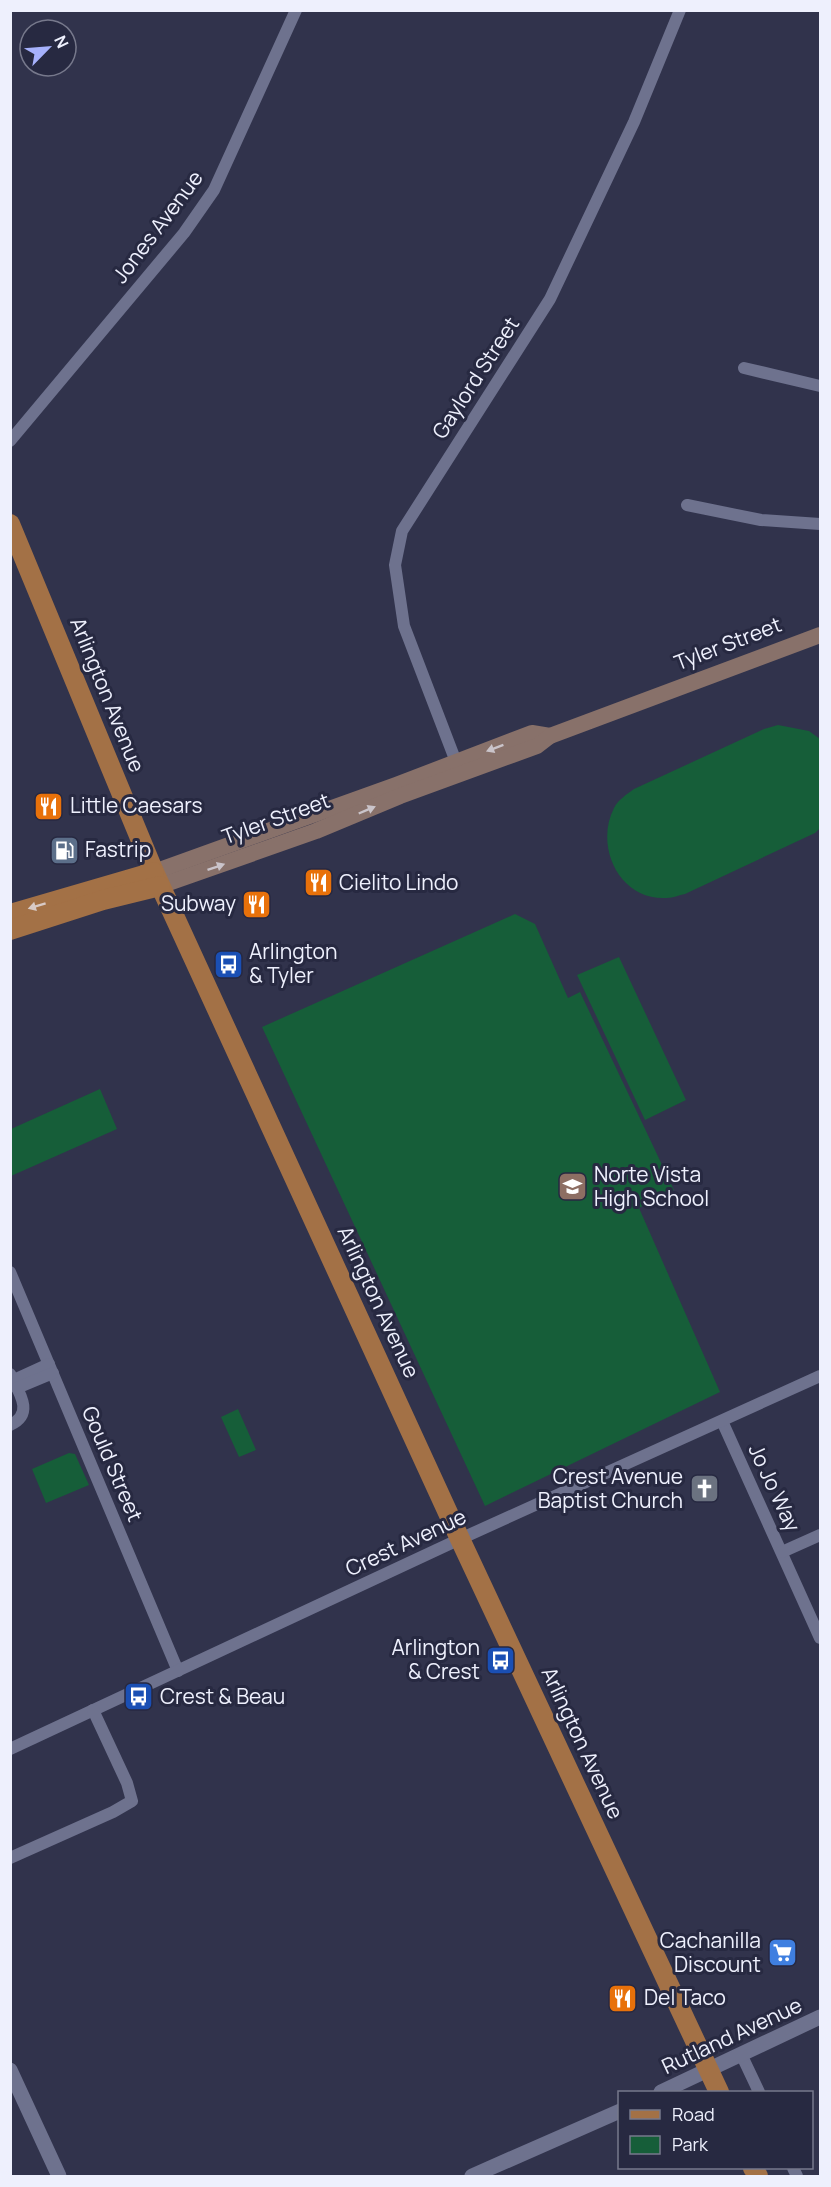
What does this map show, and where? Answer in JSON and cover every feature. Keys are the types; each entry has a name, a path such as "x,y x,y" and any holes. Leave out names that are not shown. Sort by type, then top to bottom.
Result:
{"main road":[{"name":"Arlington Avenue","path":"10,524 157,879 460,1539 718,2091"},
{"name":"Tyler Street","path":"10,914 157,879 316,831 400,796 532,733 550,736 820,634"},
{"name":"Tyler Street","path":"10,930 103,900 157,879"}],"street":[{"name":"Jones Avenue","path":"10,441 184,232 214,190 296,10"},
{"name":"Gaylord Street","path":"458,768 404,626 395,565 402,531 550,299 634,122 680,10"},
{"path":"744,368 820,386"},
{"path":"687,505 761,520 820,524"},
{"name":"Gould Street","path":"10,1272 178,1671"},
{"path":"10,1425 17,1422 24,1413 25,1405 14,1381 51,1368"},
{"name":"Crest Avenue","path":"10,1749 460,1539 820,1376"},
{"name":"Jo Jo Way","path":"722,1421 820,1638"},
{"path":"783,1552 820,1535"},
{"path":"10,1858 113,1812 132,1801 127,1783 93,1710"},
{"name":"Rutland Avenue","path":"663,2091 742,2056 820,2017"},
{"path":"742,2056 759,2091"},
{"path":"10,2070 59,2176"},
{"path":"478,2175 618,2112"}],"green space":[{"path":"778,725 809,731 820,739 820,828 815,833 685,894 669,898 650,897 636,891 624,881 615,869 607,839 614,808 620,800 634,789 764,729"},
{"path":"515,914 535,924 568,998 580,992 674,1190 639,1208 720,1392 485,1506 262,1027"},
{"path":"619,957 686,1100 645,1120 577,975"},
{"path":"100,1089 117,1129 11,1176 11,1129"},
{"path":"238,1409 256,1450 239,1457 221,1417"},
{"path":"69,1453 75,1454 89,1485 46,1503 32,1469"}],"place":[{"name":"Little Caesars","path":"49,806"},
{"name":"Fastrip","path":"64,850"},
{"name":"Cielito Lindo","path":"318,883"},
{"name":"Subway","path":"257,904"},
{"name":"Arlington & Tyler","path":"228,964"},
{"name":"Norte Vista High School","path":"573,1187"},
{"name":"Crest Avenue Baptist Church","path":"704,1489"},
{"name":"Arlington & Crest","path":"501,1660"},
{"name":"Crest & Beau","path":"139,1697"},
{"name":"Cachanilla Discount","path":"782,1953"},
{"name":"Del Taco","path":"623,1998"}]}
